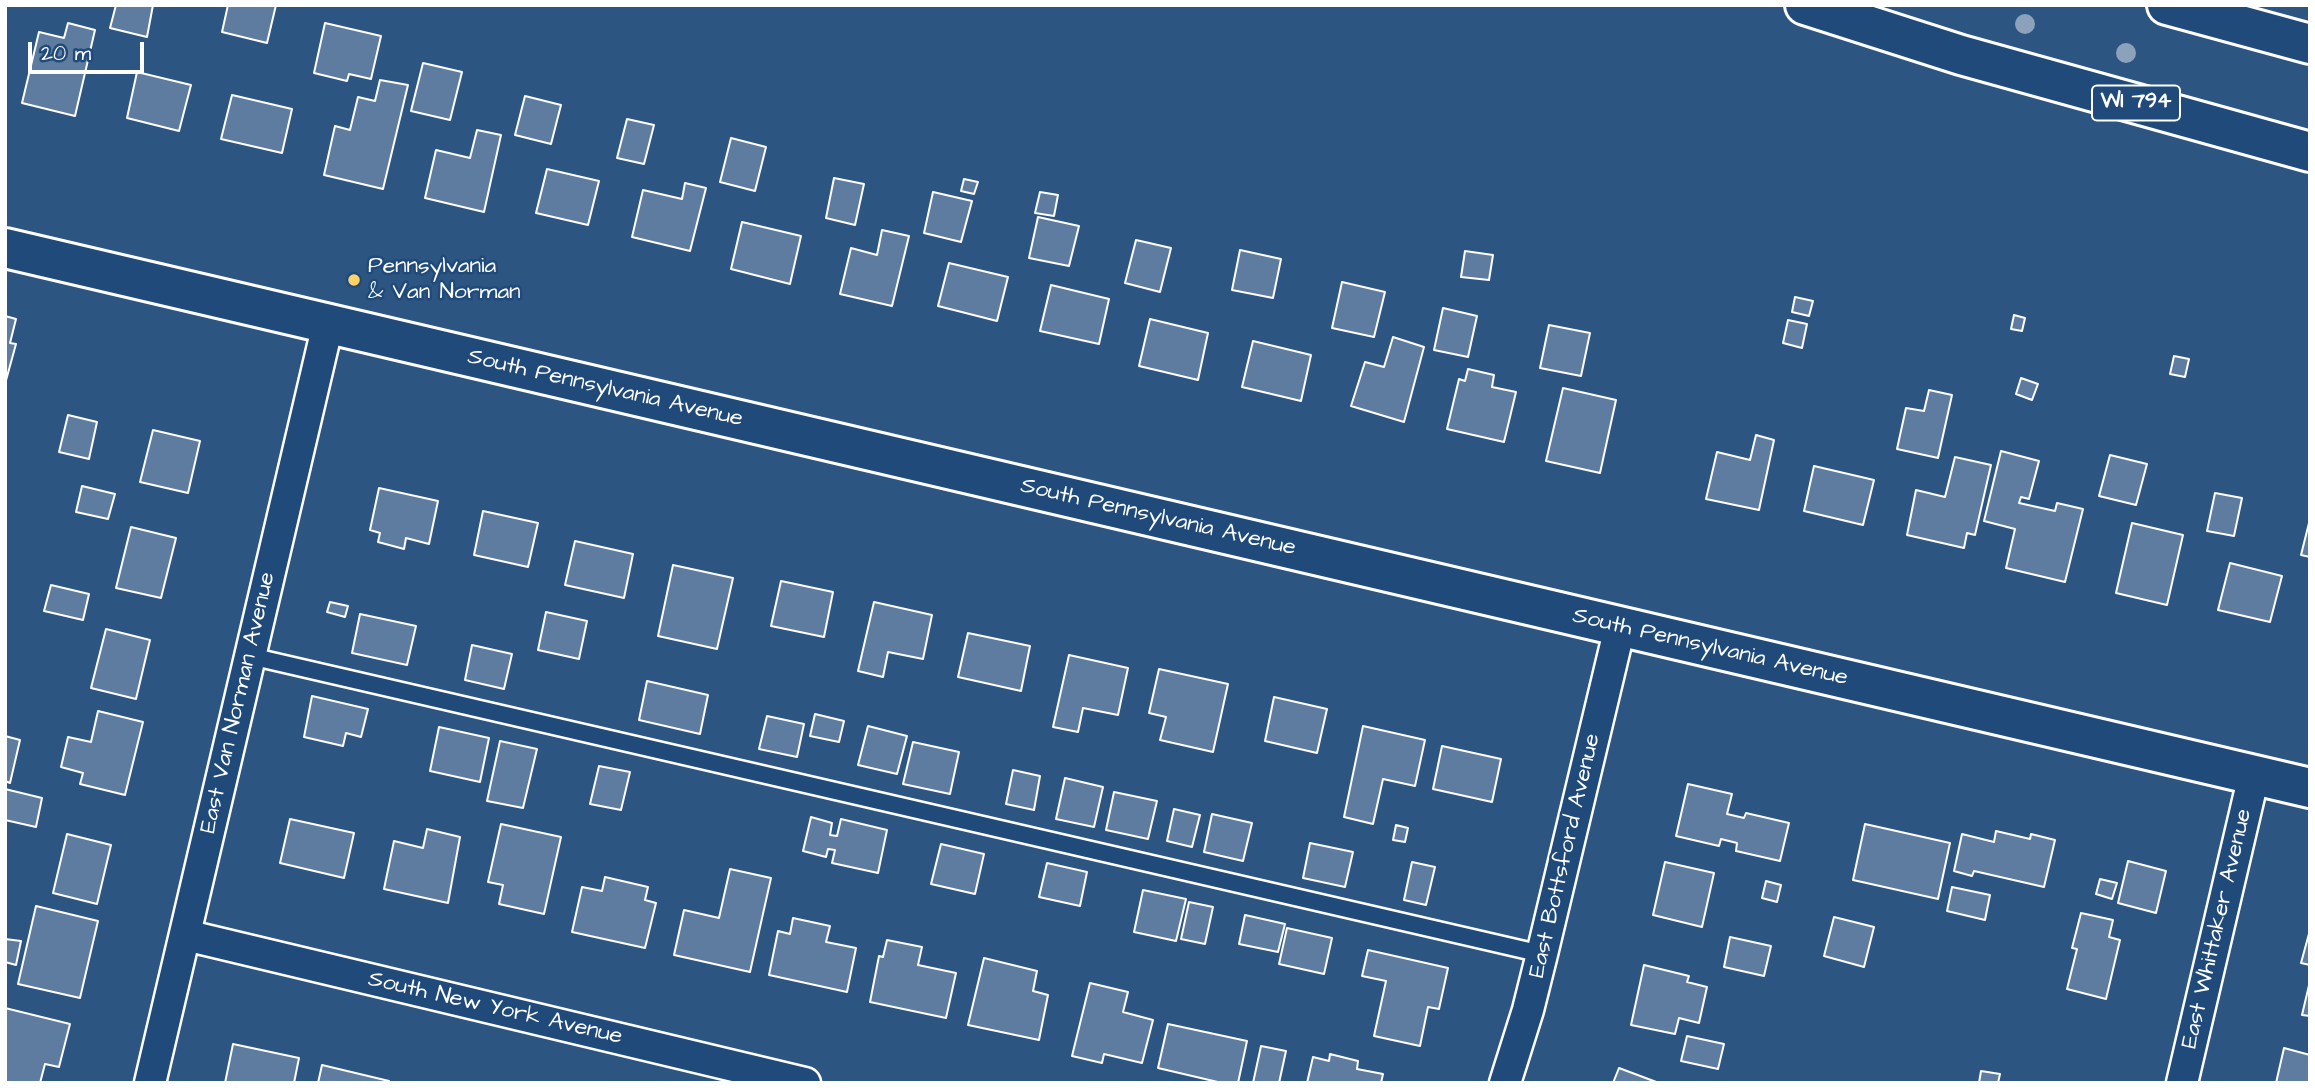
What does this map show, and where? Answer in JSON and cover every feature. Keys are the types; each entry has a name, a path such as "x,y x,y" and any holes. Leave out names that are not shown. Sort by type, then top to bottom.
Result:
{"street":[{"path":"1775,5 1961,55"},
{"name":"WI 794","path":"1805,5 1961,55 2310,152"},
{"path":"2167,5 2310,44"},
{"name":"South Pennsylvania Avenue","path":"5,248 2310,788"},
{"name":"East Van Norman Avenue","path":"150,1083 328,324"},
{"name":"East Bottsford Avenue","path":"1505,1083 1525,1022 1620,626"},
{"name":"East Whittaker Avenue","path":"2182,1083 2254,775"},
{"name":"South New York Avenue","path":"185,935 805,1083"}],"lane":[{"path":"250,656 1542,954"}],"building":[{"path":"116,5 153,5 147,37 110,28"},
{"path":"228,5 276,5 267,43 222,32"},
{"path":"68,23 95,30 75,116 22,103 39,32 64,38"},
{"path":"325,23 381,36 371,79 349,74 347,81 314,73"},
{"path":"423,63 462,72 450,120 411,111"},
{"path":"137,72 191,85 179,131 127,118"},
{"path":"380,80 408,85 383,189 324,175 335,126 350,130 358,97 375,101"},
{"path":"232,95 292,109 282,153 221,139"},
{"path":"525,96 561,105 551,144 515,135"},
{"path":"627,119 654,125 644,164 617,158"},
{"path":"477,130 501,135 484,212 425,198 436,150 470,158"},
{"path":"731,138 766,147 755,191 720,182"},
{"path":"547,169 599,181 588,225 536,213"},
{"path":"834,178 864,184 855,225 826,218"},
{"path":"964,179 978,182 974,194 961,191"},
{"path":"685,183 706,188 690,251 632,237 643,190 682,199"},
{"path":"933,192 972,201 961,242 924,233"},
{"path":"1040,192 1058,195 1054,216 1035,213"},
{"path":"1038,217 1079,226 1069,266 1029,258"},
{"path":"742,222 801,236 790,284 731,269"},
{"path":"882,230 909,236 892,306 840,294 851,248 877,255"},
{"path":"1136,240 1171,248 1160,292 1125,283"},
{"path":"1240,250 1281,259 1273,298 1232,290"},
{"path":"1465,251 1493,255 1489,280 1461,277"},
{"path":"949,263 1008,277 997,321 938,306"},
{"path":"1342,282 1385,292 1374,337 1332,328"},
{"path":"1051,285 1109,299 1099,344 1040,331"},
{"path":"1795,297 1813,301 1809,316 1792,312"},
{"path":"1443,308 1477,316 1468,357 1434,350"},
{"path":"2014,315 2025,318 2022,331 2011,329"},
{"path":"5,316 16,319 10,343 16,344 5,384"},
{"path":"1150,319 1208,333 1198,380 1139,366"},
{"path":"1788,320 1807,324 1802,348 1783,343"},
{"path":"1549,325 1590,333 1581,376 1540,368"},
{"path":"1393,337 1424,347 1404,422 1351,406 1365,362 1384,367"},
{"path":"1253,341 1311,355 1301,401 1242,387"},
{"path":"2174,356 2189,359 2185,377 2170,374"},
{"path":"1468,369 1494,375 1492,387 1516,392 1504,442 1447,429 1459,379 1465,381"},
{"path":"2021,378 2038,384 2032,400 2016,394"},
{"path":"1563,388 1616,400 1600,473 1546,461"},
{"path":"1929,390 1952,395 1938,458 1897,449 1906,408 1924,411"},
{"path":"68,415 97,422 89,459 59,452"},
{"path":"153,430 200,441 188,493 140,482"},
{"path":"1756,435 1774,440 1759,510 1706,499 1717,452 1750,460"},
{"path":"2001,451 2039,461 2029,499 2021,497 2019,503 2055,511 2057,503 2083,509 2065,582 2006,568 2015,529 1984,521"},
{"path":"2110,455 2147,464 2136,505 2099,496"},
{"path":"1955,457 1991,465 1975,535 1967,533 1964,548 1907,535 1916,490 1945,497"},
{"path":"1814,466 1874,480 1863,525 1804,511"},
{"path":"82,486 115,494 108,519 76,512"},
{"path":"379,488 438,501 429,544 406,538 404,549 378,542 380,533 370,530"},
{"path":"2215,493 2242,498 2234,536 2207,531"},
{"path":"483,511 538,523 528,567 474,555"},
{"path":"2310,519 2310,557 2301,555"},
{"path":"2132,523 2183,535 2167,605 2116,593"},
{"path":"131,527 176,538 161,598 116,588"},
{"path":"575,541 633,554 624,598 565,585"},
{"path":"2230,563 2282,576 2270,622 2218,610"},
{"path":"673,565 733,578 717,649 658,636"},
{"path":"781,581 833,592 824,637 771,626"},
{"path":"51,585 89,594 83,620 44,611"},
{"path":"330,602 348,606 345,617 327,612"},
{"path":"874,602 932,615 923,659 888,652 883,677 858,671"},
{"path":"546,612 587,621 579,659 538,650"},
{"path":"360,614 416,626 407,665 352,653"},
{"path":"106,629 150,640 136,699 91,688"},
{"path":"968,633 1030,646 1021,691 958,677"},
{"path":"472,645 512,654 504,689 465,680"},
{"path":"1069,655 1128,668 1118,715 1083,708 1078,732 1053,727"},
{"path":"1159,669 1228,684 1213,752 1160,740 1166,717 1149,713"},
{"path":"647,681 708,695 700,734 639,720"},
{"path":"312,696 368,709 361,737 346,733 343,746 304,737"},
{"path":"1274,697 1327,709 1317,753 1265,741"},
{"path":"98,711 143,722 125,795 80,784 83,773 61,767 68,737 91,742"},
{"path":"815,714 844,721 839,742 810,736"},
{"path":"767,716 804,724 797,757 759,749"},
{"path":"868,726 907,736 897,774 858,765"},
{"path":"1363,726 1425,740 1415,786 1383,779 1373,824 1344,817"},
{"path":"439,727 489,738 480,782 430,771"},
{"path":"5,736 20,740 10,783 5,781"},
{"path":"500,741 537,749 523,808 487,801"},
{"path":"913,742 959,752 950,794 903,784"},
{"path":"1442,746 1501,759 1492,802 1433,789"},
{"path":"599,766 630,772 621,810 590,804"},
{"path":"1013,770 1040,776 1034,810 1006,804"},
{"path":"1065,778 1103,787 1094,827 1056,819"},
{"path":"1688,784 1732,794 1727,814 1744,818 1746,813 1789,823 1780,861 1736,851 1737,843 1721,839 1719,846 1676,836"},
{"path":"5,789 42,798 36,827 5,820"},
{"path":"1114,792 1157,801 1148,839 1106,830"},
{"path":"1174,809 1200,815 1192,847 1167,841"},
{"path":"1212,814 1252,823 1243,861 1204,852"},
{"path":"811,817 832,823 830,835 837,836 841,819 887,830 878,873 832,863 835,850 828,849 826,857 803,851"},
{"path":"290,819 354,833 344,878 280,863"},
{"path":"501,824 561,837 544,914 499,904 503,885 488,882"},
{"path":"1865,824 1950,843 1938,899 1853,880"},
{"path":"1396,825 1408,828 1405,842 1393,840"},
{"path":"427,829 460,837 448,903 384,889 394,841 423,848"},
{"path":"1996,831 2030,839 2031,834 2055,840 2044,887 1974,871 1972,876 1954,871 1962,834 1994,842"},
{"path":"67,834 111,845 97,904 53,893"},
{"path":"1310,843 1353,852 1345,887 1303,878"},
{"path":"941,844 984,854 975,894 931,884"},
{"path":"2128,861 2166,871 2156,913 2118,903"},
{"path":"1412,862 1435,867 1426,905 1404,900"},
{"path":"1665,862 1714,873 1702,927 1653,915"},
{"path":"1047,863 1087,872 1080,906 1039,897"},
{"path":"730,869 771,878 750,972 674,955 684,910 719,918"},
{"path":"605,877 648,887 645,900 656,903 645,948 572,932 582,887 602,891"},
{"path":"2100,879 2117,883 2112,899 2096,894"},
{"path":"1766,881 1781,885 1777,902 1762,898"},
{"path":"1952,887 1990,895 1985,920 1947,911"},
{"path":"1143,890 1186,899 1176,941 1134,932"},
{"path":"1189,902 1213,907 1205,944 1181,939"},
{"path":"36,906 98,921 80,998 18,984"},
{"path":"2081,913 2113,920 2109,937 2120,940 2106,999 2067,989 2077,949 2072,948"},
{"path":"1245,915 1285,924 1278,952 1239,944"},
{"path":"1834,917 1874,927 1864,967 1824,956"},
{"path":"793,918 830,926 826,942 856,948 847,992 769,975 778,931 790,934"},
{"path":"1287,928 1332,938 1324,974 1279,964"},
{"path":"2310,930 2310,965 2301,963"},
{"path":"1730,937 1771,946 1764,976 1724,967"},
{"path":"5,939 21,941 16,965 5,962"},
{"path":"887,940 922,947 918,965 956,973 946,1018 870,1002 879,956 883,957"},
{"path":"1368,950 1448,968 1439,1009 1428,1007 1420,1046 1374,1036 1386,981 1362,976"},
{"path":"984,958 1037,971 1033,991 1048,995 1039,1040 968,1025"},
{"path":"1644,965 1689,976 1687,982 1707,987 1699,1023 1679,1018 1675,1034 1631,1025"},
{"path":"2310,981 2310,1016 2302,1015"},
{"path":"1090,983 1128,992 1123,1012 1153,1020 1142,1063 1104,1054 1102,1063 1072,1056"},
{"path":"5,1008 70,1024 59,1067 45,1064 40,1083 5,1083"},
{"path":"1168,1024 1247,1041 1238,1083 1222,1083 1158,1068"},
{"path":"1687,1036 1724,1044 1718,1069 1681,1061"},
{"path":"233,1044 299,1058 294,1083 225,1083"},
{"path":"1261,1046 1286,1051 1279,1083 1253,1083"},
{"path":"2284,1048 2310,1055 2310,1083 2276,1083"},
{"path":"1330,1054 1358,1061 1357,1069 1383,1074 1381,1083 1307,1083 1313,1057 1329,1061"},
{"path":"322,1065 389,1081 389,1083 318,1083"},
{"path":"1619,1068 1659,1083 1613,1083"},
{"path":"1981,1071 2000,1074 1998,1083 1979,1083"}],"place":[{"name":"Pennsylvania & Van Norman","path":"354,280"}]}
